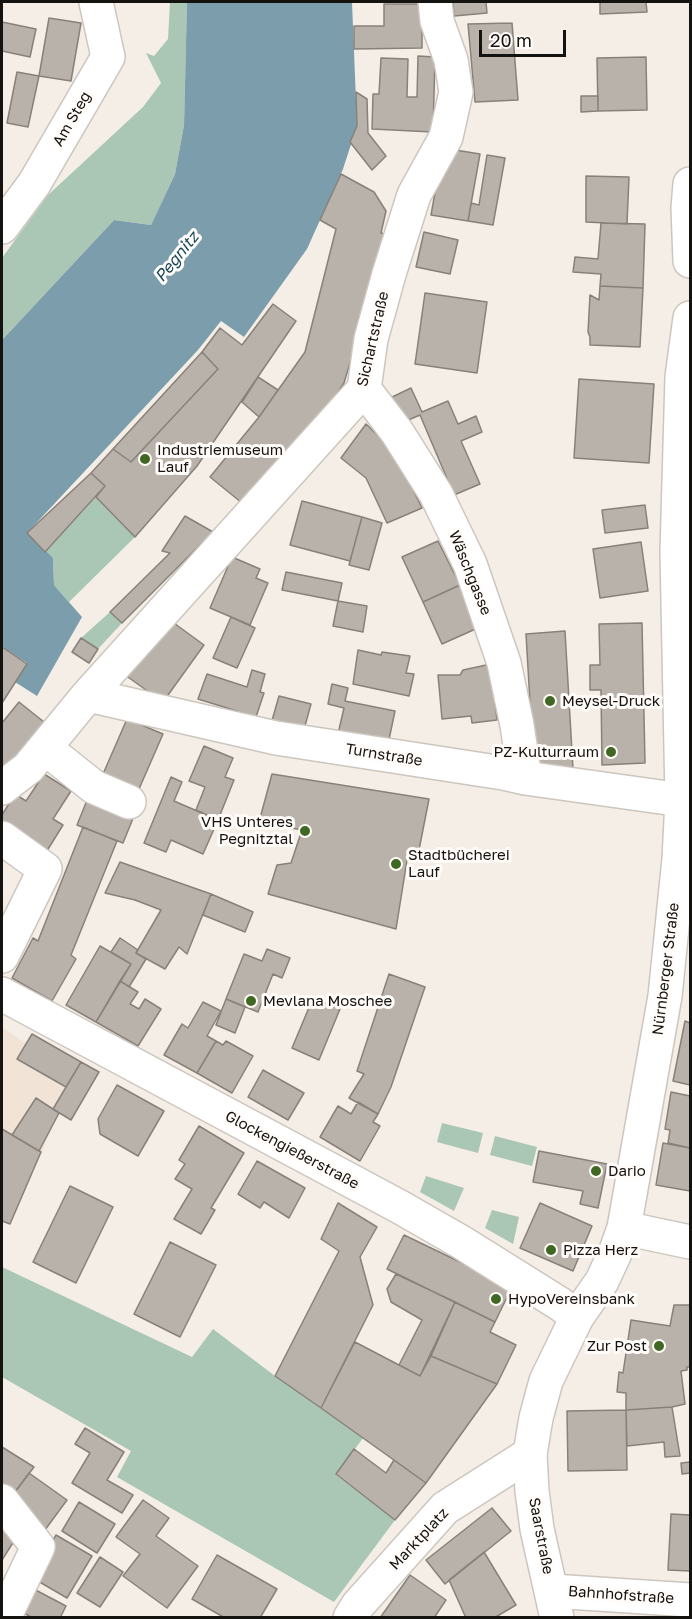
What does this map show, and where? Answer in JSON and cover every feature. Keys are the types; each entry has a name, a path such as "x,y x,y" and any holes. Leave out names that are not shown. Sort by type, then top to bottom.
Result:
{"street":[{"name":"Am Steg","path":"2,227 34,184 108,57 96,2"},
{"name":"Sichartstraße","path":"2,788 28,768 88,695 364,389 371,339 393,262 414,195 446,136 456,92 451,60 436,21 435,2"},
{"path":"690,184 687,208 690,261"},
{"name":"Nürnberger Straße","path":"577,1317 602,1281 624,1228 665,996 679,858 682,800 677,552 682,377 690,318"},
{"name":"Wäschgasse","path":"364,389 397,432 436,494 470,564 504,663 518,725 525,778"},
{"name":"Turnstraße","path":"88,695 276,738 525,778 682,800"},
{"path":"45,748 94,787 129,802"},
{"path":"2,838 45,869 2,956"},
{"name":"Glockengießerstraße","path":"2,994 400,1207 471,1248 577,1317"},
{"path":"624,1228 690,1242"},
{"name":"Saarstraße","path":"554,1604 537,1529 530,1454 536,1418 546,1382 577,1317"},
{"name":"Marktplatz","path":"350,1617 358,1605 445,1508 530,1454"},
{"path":"2,1501 38,1547 4,1617"},
{"name":"Bahnhofstraße","path":"554,1604 690,1600"}],"shaded area":[{"path":"2,1027 26,1044 18,1059 66,1088 53,1109 59,1113 10,1224 2,1221"}],"green space":[{"path":"170,2 187,2 184,125 175,174 151,225 114,220 2,340 2,258 48,195 143,107 161,83 146,53 154,56 168,39"},
{"path":"96,497 135,537 69,602 54,585 53,558 45,552"},
{"path":"110,612 122,623 98,649 81,638"},
{"path":"442,1123 483,1133 478,1153 437,1142"},
{"path":"495,1136 537,1147 532,1166 490,1155"},
{"path":"426,1176 464,1188 454,1211 420,1192"},
{"path":"492,1210 519,1217 513,1244 485,1228"},
{"path":"2,1267 192,1357 213,1329 363,1438 336,1475 395,1520 334,1602 117,1477 131,1451 2,1377"}],"water":[{"name":"Pegnitz","path":"187,2 352,2 357,126 343,169 307,249 244,337 221,321 198,350 27,533 53,558 54,585 82,617 37,696 15,682 27,663 2,647 2,340 114,220 151,225 175,174 184,125"}],"building":[{"path":"453,2 486,2 487,13 454,16"},
{"path":"600,2 646,2 647,12 600,14"},
{"path":"384,4 422,4 422,48 354,49 354,26 384,26"},
{"path":"49,18 81,23 71,81 39,76"},
{"path":"2,22 36,29 30,57 2,51"},
{"path":"512,23 518,100 475,102 468,24"},
{"path":"418,56 435,57 433,132 372,129 373,94 379,94 381,58 408,59 407,97 417,97"},
{"path":"646,57 647,110 598,111 597,58"},
{"path":"17,72 39,76 28,127 7,123"},
{"path":"356,92 367,99 368,133 386,156 372,170 350,142 357,126"},
{"path":"581,96 598,96 598,111 581,112"},
{"path":"443,148 480,154 468,221 431,215"},
{"path":"487,155 505,158 493,225 468,221 471,203 479,205"},
{"path":"341,174 374,192 386,211 381,233 388,235 344,383 319,421 242,503 210,477 259,417 305,352 336,229 320,220"},
{"path":"586,176 629,177 627,224 586,222"},
{"path":"601,223 645,224 643,288 600,286 601,274 573,272 575,257 598,259"},
{"path":"424,232 458,240 450,274 416,267"},
{"path":"600,286 643,288 640,347 590,345 588,332 590,295 599,300"},
{"path":"425,293 487,302 477,373 415,364"},
{"path":"273,304 296,321 197,466 135,537 96,497 105,486 91,473 113,449 131,462 218,369 202,352 220,328 242,345"},
{"path":"202,352 218,369 131,462 113,449"},
{"path":"258,377 278,390 259,417 242,402"},
{"path":"579,379 654,384 649,463 574,458"},
{"path":"411,388 422,412 448,401 458,424 476,416 482,432 461,441 480,484 454,495 420,415 399,424 388,399"},
{"path":"366,424 394,451 422,508 387,523 366,478 341,458"},
{"path":"91,473 105,486 45,552 27,533"},
{"path":"302,501 362,517 350,561 290,545"},
{"path":"645,505 648,528 605,533 602,510"},
{"path":"185,516 213,532 122,623 110,612 170,553 162,551"},
{"path":"362,517 382,523 369,570 349,565"},
{"path":"438,541 460,585 423,602 402,557"},
{"path":"641,542 648,591 600,598 593,549"},
{"path":"232,557 260,569 256,578 268,583 250,625 210,608"},
{"path":"286,572 342,583 338,601 282,590"},
{"path":"460,585 480,627 442,644 423,602"},
{"path":"338,601 367,606 363,632 333,626"},
{"path":"231,617 255,628 237,668 213,658"},
{"path":"167,618 204,645 163,702 125,675"},
{"path":"642,623 645,763 602,765 601,690 590,690 590,665 600,665 599,624"},
{"name":"Meysel-Druck","path":"565,631 573,769 534,771 526,634"},
{"path":"81,638 98,649 89,663 72,652"},
{"path":"2,647 27,664 2,703"},
{"path":"358,650 381,655 382,652 410,656 406,673 414,674 409,696 353,684"},
{"path":"491,664 497,720 472,723 471,716 442,719 438,675 460,675 463,670"},
{"path":"252,670 265,674 260,692 264,693 256,717 198,699 207,674 247,687"},
{"path":"332,684 348,688 345,701 395,711 387,749 337,738 344,708 328,704"},
{"path":"279,696 311,704 303,733 271,724"},
{"path":"19,702 44,722 2,775 2,723"},
{"path":"127,719 163,734 139,789 103,774"},
{"path":"204,746 233,758 225,777 234,780 218,820 196,810 205,787 189,781"},
{"path":"44,774 71,791 53,819 63,825 45,854 2,825 2,815 15,794 26,801"},
{"path":"272,774 429,799 418,855 408,854 396,929 268,894 277,865 291,863 302,830 259,822"},
{"path":"171,777 182,782 174,801 218,820 203,854 171,840 166,852 144,843"},
{"path":"90,793 136,811 123,843 77,825"},
{"path":"83,827 117,841 71,955 76,959 52,1001 12,978 33,938 38,941"},
{"path":"120,862 211,894 187,954 179,947 165,969 136,953 161,910 135,900 105,893"},
{"path":"211,894 253,912 245,932 203,915"},
{"path":"120,938 138,950 136,953 146,959 129,987 120,981 131,964 111,952"},
{"path":"100,946 131,964 96,1022 66,1005"},
{"path":"267,949 290,958 282,978 273,974 258,1012 226,999 244,954 262,961"},
{"path":"389,974 425,987 391,1087 378,1114 349,1098 364,1074 357,1071"},
{"path":"120,981 138,992 130,1004 139,1009 145,999 161,1009 138,1046 96,1022"},
{"path":"313,998 340,1009 319,1060 292,1048"},
{"path":"226,999 245,1007 235,1033 216,1025"},
{"path":"203,1002 221,1011 207,1036 216,1041 197,1073 164,1055 182,1024 188,1028"},
{"path":"685,1021 690,1023 690,1085 673,1081"},
{"path":"32,1034 81,1062 66,1087 17,1059"},
{"path":"216,1041 223,1045 226,1041 253,1056 232,1093 197,1073"},
{"path":"81,1062 99,1072 71,1120 53,1109"},
{"path":"263,1070 304,1093 288,1120 248,1097"},
{"path":"117,1085 164,1111 138,1156 100,1134 98,1119"},
{"path":"671,1092 690,1096 690,1148 668,1143 670,1130 665,1129"},
{"path":"36,1098 59,1113 39,1151 12,1135"},
{"path":"358,1102 378,1114 373,1122 380,1126 360,1161 320,1137 338,1106 351,1114"},
{"path":"199,1126 244,1153 211,1208 215,1210 201,1234 174,1219 192,1189 175,1179 185,1164 179,1160"},
{"path":"2,1129 41,1152 10,1224 2,1221"},
{"path":"663,1143 690,1148 690,1191 656,1185"},
{"path":"539,1151 607,1164 598,1208 580,1204 583,1191 533,1182"},
{"path":"257,1161 305,1188 289,1218 264,1202 260,1208 238,1194"},
{"path":"70,1186 113,1207 76,1283 33,1262"},
{"path":"338,1203 377,1227 360,1257 373,1305 321,1408 275,1376 339,1251 321,1239"},
{"path":"540,1203 592,1226 573,1271 520,1248"},
{"path":"404,1235 512,1287 495,1322 387,1269"},
{"path":"170,1242 216,1265 180,1337 134,1314"},
{"path":"396,1274 455,1302 420,1376 399,1365 422,1320 391,1302 387,1289"},
{"path":"455,1302 495,1322 490,1332 516,1345 497,1384 431,1356"},
{"name":"Zur Post","path":"674,1305 690,1305 690,1367 681,1371 685,1404 626,1410 626,1393 617,1392 619,1372 623,1373 631,1320 670,1326"},
{"path":"355,1342 420,1376 431,1356 497,1384 426,1483 321,1408"},
{"path":"672,1407 680,1456 665,1457 664,1442 627,1446 626,1410"},
{"path":"626,1410 627,1470 568,1471 567,1411"},
{"path":"85,1428 124,1452 107,1480 133,1495 122,1513 72,1483 90,1453 75,1444"},
{"path":"2,1447 34,1467 9,1500 2,1492"},
{"path":"354,1449 386,1473 394,1460 426,1483 395,1520 336,1474"},
{"path":"690,1462 690,1473 682,1474 681,1463"},
{"path":"29,1473 67,1500 42,1534 9,1500"},
{"path":"143,1500 169,1518 156,1536 198,1566 167,1608 123,1576 140,1554 116,1537"},
{"path":"79,1502 115,1524 97,1553 62,1531"},
{"path":"492,1508 511,1531 445,1584 426,1560"},
{"path":"671,1514 690,1515 690,1571 668,1570"},
{"path":"2,1517 21,1530 2,1560"},
{"path":"56,1535 92,1556 67,1598 31,1577"},
{"path":"484,1552 516,1605 494,1618 466,1618 449,1580"},
{"path":"217,1555 277,1589 260,1618 225,1618 192,1599"},
{"path":"100,1557 123,1572 100,1607 77,1593"},
{"path":"410,1575 446,1600 434,1618 380,1618"},
{"path":"28,1586 66,1606 60,1618 33,1618 16,1609"}],"place":[{"name":"Industriemuseum Lauf","path":"145,459"},
{"name":"Meysel-Druck","path":"550,701"},
{"name":"PZ-Kulturraum","path":"611,752"},
{"name":"VHS Unteres Pegnitztal","path":"305,831"},
{"name":"Stadtbücherei Lauf","path":"396,864"},
{"name":"Mevlana Moschee","path":"251,1001"},
{"name":"Dario","path":"596,1171"},
{"name":"Pizza Herz","path":"551,1250"},
{"name":"HypoVereinsbank","path":"496,1299"},
{"name":"Zur Post","path":"659,1346"}]}
